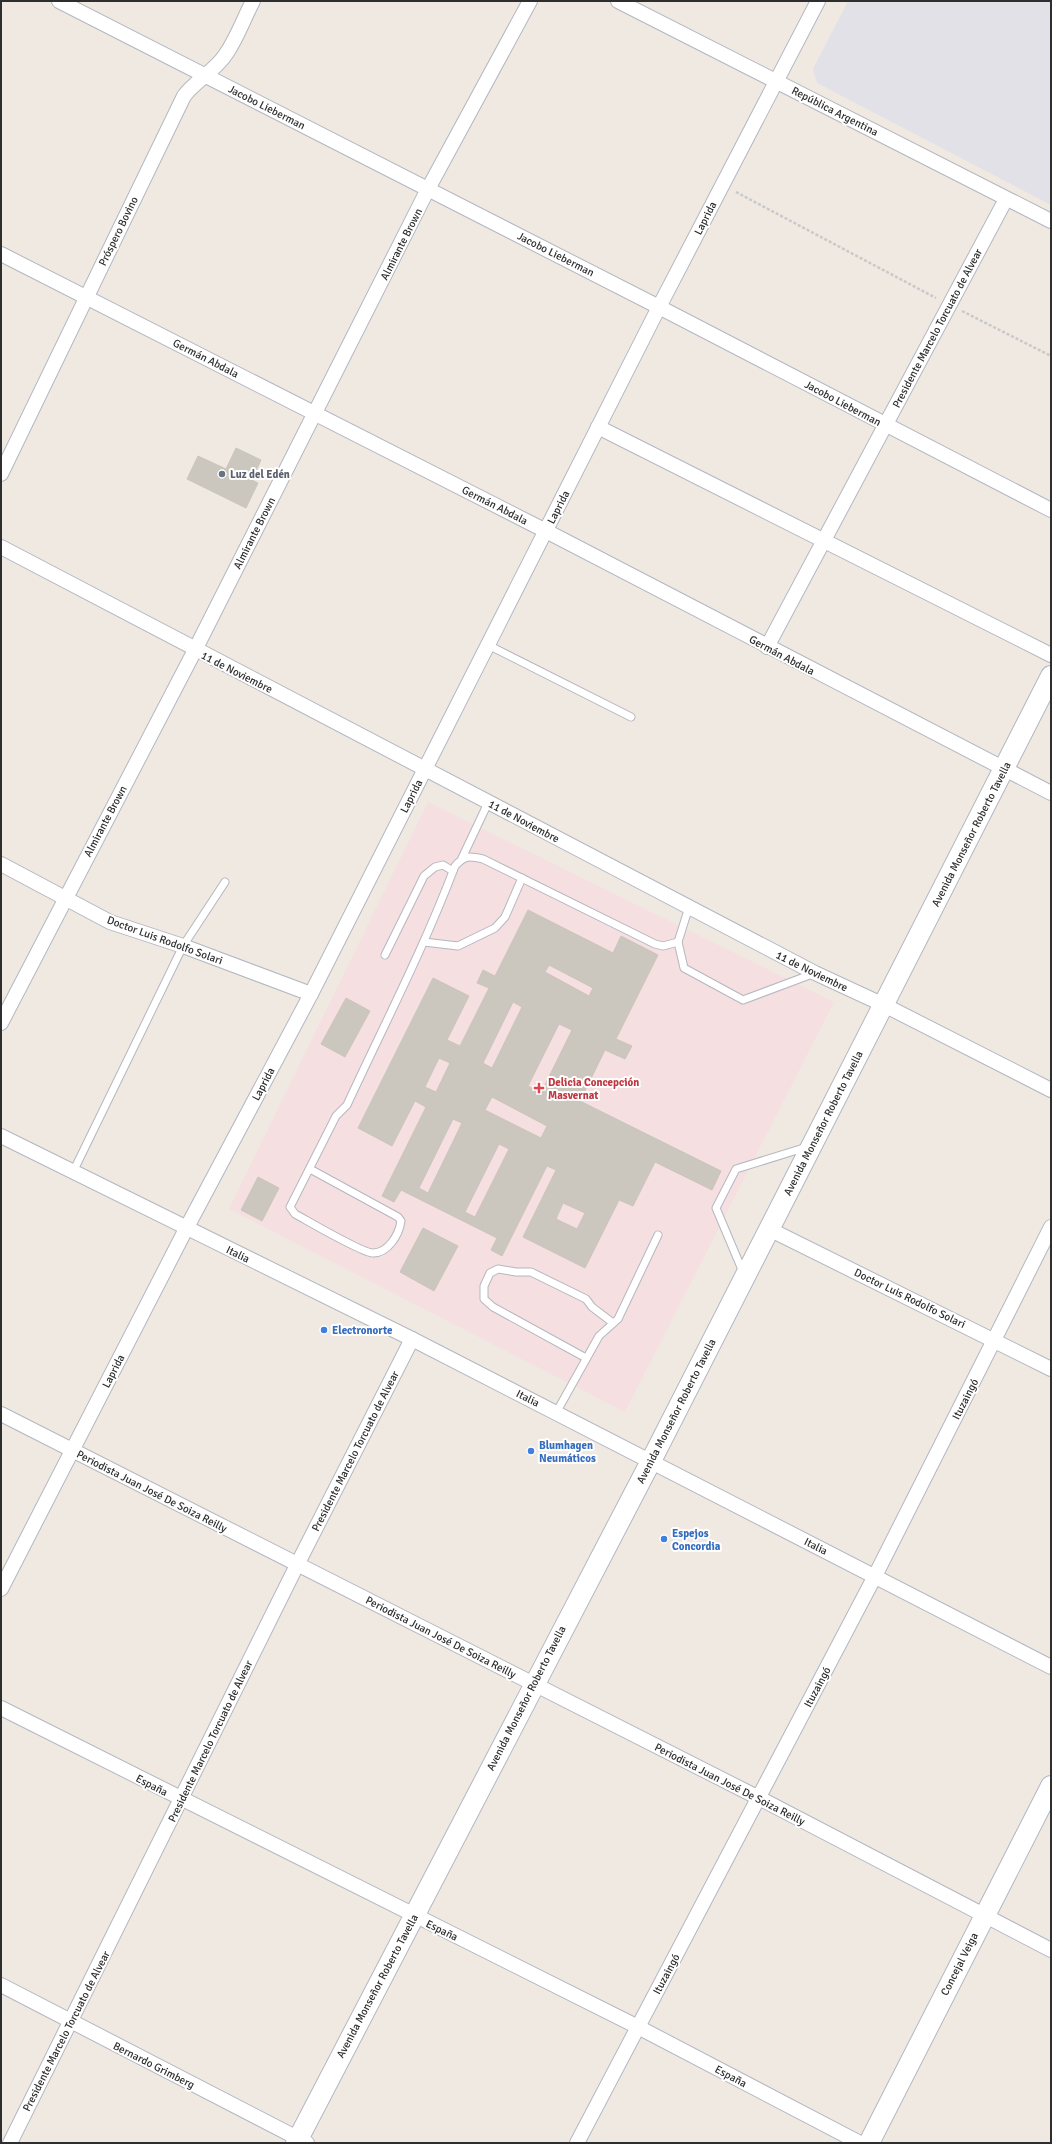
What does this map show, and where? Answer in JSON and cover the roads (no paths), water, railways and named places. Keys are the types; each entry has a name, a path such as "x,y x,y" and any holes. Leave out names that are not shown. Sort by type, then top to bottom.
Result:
{"main road":[{"name":"Avenida Monseñor Roberto Tavella","path":"300,2141 533,1684 651,1462 744,1276 1051,676"},
{"name":"Concejal Veiga","path":"869,2143 1051,1786"}],"street":[{"name":"Jacobo Lieberman","path":"59,1 659,307 1051,510"},
{"name":"Próspero Bovino","path":"1,474 184,96 193,84 216,65 226,54 253,1"},
{"name":"Almirante Brown","path":"1,1023 195,650 428,189 530,1"},
{"name":"República Argentina","path":"618,1 1051,221"},
{"name":"Laprida","path":"1,1589 186,1229 311,994 598,426 818,1"},
{"name":"Presidente Marcelo Torcuato de Alvear","path":"767,647 1006,199"},
{"name":"Germán Abdala","path":"1,254 546,531 1003,770 1051,793"},
{"path":"598,426 1051,655"},
{"name":"11 de Noviembre","path":"1,547 195,650 815,973 884,1005 1051,1090"},
{"name":"Doctor Luis Rodolfo Solari","path":"1,864 110,922 183,946 311,994"},
{"name":"Italia","path":"1,1136 186,1229 412,1339 1051,1667"},
{"name":"Ituzaingó","path":"577,2143 875,1576 1051,1228"},
{"name":"Doctor Luis Rodolfo Solari","path":"769,1229 1051,1369"},
{"name":"Presidente Marcelo Torcuato de Alvear","path":"10,2143 297,1565 412,1339"},
{"name":"Periodista Juan José De Soiza Reilly","path":"1,1414 759,1798 1051,1950"},
{"name":"España","path":"1,1708 181,1800 638,2027 860,2143"},
{"name":"Bernardo Grimberg","path":"1,1985 300,2141"}],"lane":[{"path":"488,645 631,717"},
{"path":"310,1169 398,1217 401,1221 400,1226 390,1246 384,1250 367,1252 295,1214 290,1206 336,1116 347,1105 424,942 453,871 462,858 488,802"},
{"path":"462,858 471,856 483,859 655,944 663,946 678,942"},
{"path":"386,955 424,876 435,867 442,865 453,871"},
{"path":"424,942 458,946 495,928 505,917 522,878"},
{"path":"73,1172 183,946 225,882"},
{"path":"689,907 678,942 684,968 743,1000 815,973"},
{"path":"744,1276 716,1208 736,1169 811,1146"},
{"path":"556,1413 599,1336 618,1319 658,1235"},
{"path":"586,1358 493,1307 484,1299 484,1286 490,1273 498,1269 516,1272 531,1272 586,1299 592,1307 613,1323"}],"place":[{"name":"Luz del Edén","path":"222,474"},
{"name":"Delicia Concepción Masvernat","path":"539,1088"},
{"name":"Electronorte","path":"324,1330"},
{"name":"Blumhagen Neumáticos","path":"531,1451"},
{"name":"Espejos Concordia","path":"664,1539"}]}
